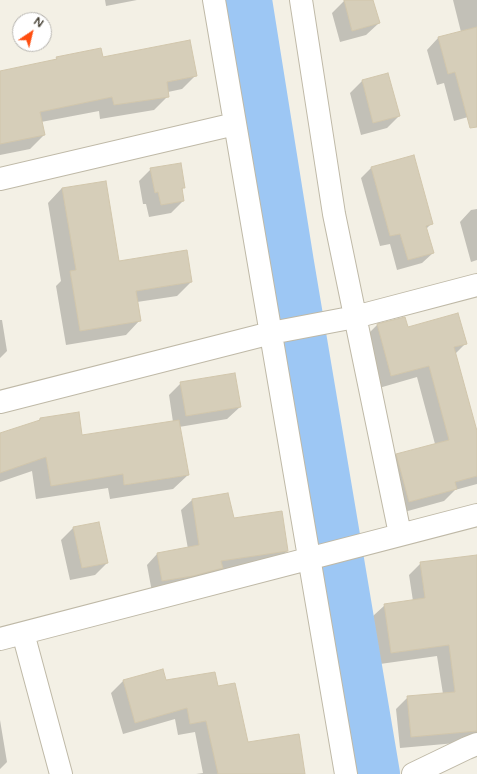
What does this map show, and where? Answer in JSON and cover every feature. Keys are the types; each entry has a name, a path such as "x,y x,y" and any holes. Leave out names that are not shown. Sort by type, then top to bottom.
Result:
{"street":[{"path":"214,0 346,774"},
{"path":"301,0 334,214 400,534"},
{"path":"0,179 235,124"},
{"path":"0,402 271,333 355,317 477,285"},
{"path":"0,639 477,515"},
{"path":"23,633 61,774"},
{"path":"413,774 477,744"}],"building":[{"path":"344,0 373,0 380,23 352,31"},
{"path":"477,27 477,127 470,128 455,72 448,74 438,37"},
{"path":"190,40 197,76 167,82 169,97 114,105 112,97 40,112 45,135 0,144 0,71 57,59 56,57 101,48 103,57"},
{"path":"388,73 400,116 373,123 362,80"},
{"path":"414,155 433,224 426,226 434,253 408,260 400,234 390,236 371,167"},
{"path":"181,163 185,188 182,188 184,201 161,205 158,192 155,193 150,168"},
{"path":"106,181 119,261 187,250 192,282 136,291 141,321 80,331 70,271 76,270 62,188"},
{"path":"458,313 467,344 454,347 477,431 477,476 455,482 457,489 409,502 396,454 449,440 429,366 391,376 377,324 405,317 408,327"},
{"path":"235,373 241,407 186,416 180,382"},
{"path":"79,412 82,435 179,420 189,475 124,485 123,474 51,486 46,457 0,473 0,433 40,420 40,418"},
{"path":"228,493 234,518 282,511 288,551 221,561 223,568 193,576 162,581 157,553 199,545 192,499"},
{"path":"99,522 108,563 82,568 73,527"},
{"path":"477,555 477,731 411,737 407,696 455,692 449,645 391,653 384,604 425,598 420,562"},
{"path":"163,669 166,680 215,672 218,686 235,683 248,742 299,734 305,774 218,774 206,721 190,724 187,708 135,723 123,680"}],"waterway":[{"path":"248,0 290,263 376,774"}]}
